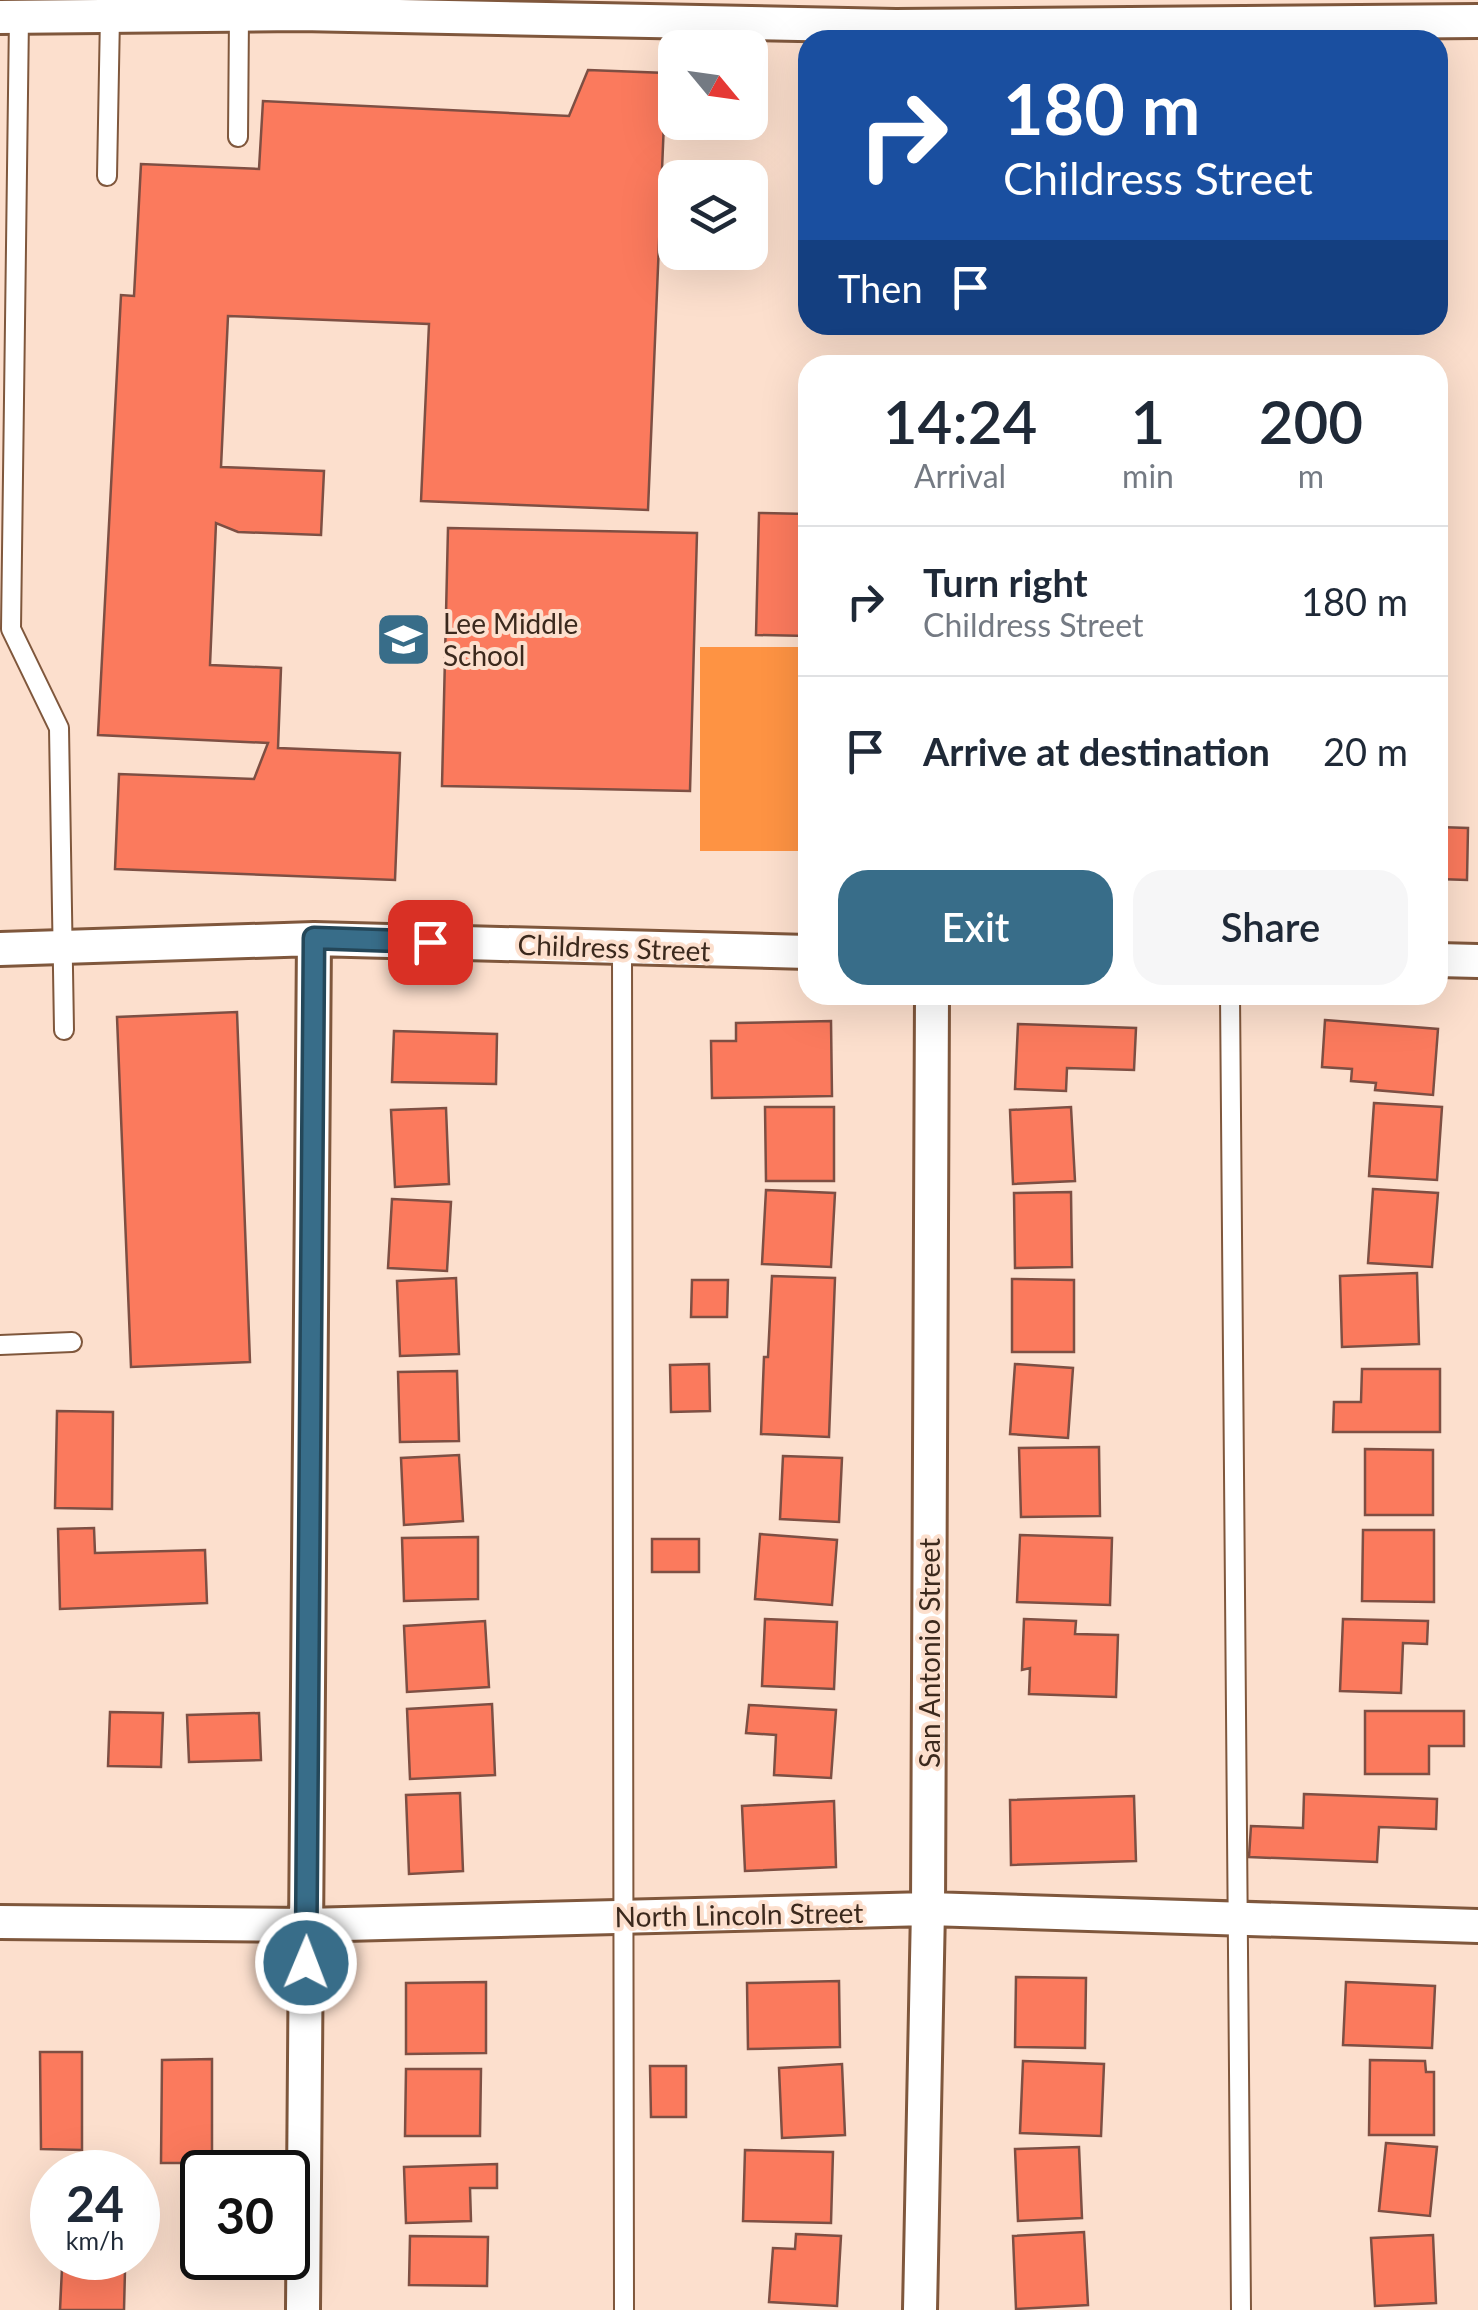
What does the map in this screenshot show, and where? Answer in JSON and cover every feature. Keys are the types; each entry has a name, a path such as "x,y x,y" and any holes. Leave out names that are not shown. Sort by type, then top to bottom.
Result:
{"street":[{"path":"10,17 110,16 184,7 240,14 300,7 1226,12 1478,21"},
{"path":"303,2310 314,938"},
{"name":"Childress Street","path":"0,949 314,938 798,952"},
{"path":"1448,960 1478,961"},
{"name":"San Antonio Street","path":"920,2310 928,1909 932,1005"},
{"name":"North Lincoln Street","path":"0,1922 306,1925 928,1909 1478,1926"}],"lane":[{"path":"238,136 240,14"},
{"path":"107,176 110,16"},
{"path":"10,17 10,628 59,728 64,1030"},
{"path":"622,947 624,2310"},
{"path":"1230,1005 1241,2310"},
{"path":"0,1345 72,1342"}],"shaded area":[{"path":"700,647 798,647 798,851 700,851"}],"building":[{"path":"588,70 658,73 658,140 663,140 662,160 658,160 658,267 648,510 421,501 429,324 228,316 221,467 324,471 321,535 238,532 216,523 210,665 281,668 278,748 400,753 395,880 115,869 119,774 254,779 268,743 98,735 121,295 134,296 141,164 259,169 263,101 569,116"},
{"path":"759,513 798,514 798,636 756,635"},
{"path":"448,528 697,533 690,791 442,786"},
{"path":"1448,827 1468,828 1467,880 1448,879"},
{"path":"237,1012 250,1362 131,1367 117,1017"},
{"path":"1325,1020 1438,1029 1433,1095 1375,1090 1376,1083 1351,1081 1352,1069 1322,1067"},
{"path":"831,1021 832,1096 712,1098 711,1041 736,1041 736,1023"},
{"path":"1018,1024 1136,1028 1134,1070 1067,1068 1066,1091 1015,1089"},
{"path":"394,1031 497,1034 496,1084 392,1082"},
{"path":"1374,1103 1442,1107 1437,1180 1369,1176"},
{"path":"765,1107 834,1107 834,1181 766,1181"},
{"path":"1071,1107 1075,1181 1013,1184 1010,1110"},
{"path":"446,1108 449,1184 395,1187 391,1110"},
{"path":"1373,1189 1438,1193 1432,1267 1368,1263"},
{"path":"766,1190 835,1193 831,1267 762,1264"},
{"path":"1071,1192 1072,1267 1015,1268 1014,1193"},
{"path":"392,1199 451,1202 447,1271 388,1268"},
{"path":"1417,1273 1419,1344 1342,1347 1340,1276"},
{"path":"772,1276 835,1278 829,1437 761,1434"},
{"path":"456,1278 459,1354 400,1356 397,1281"},
{"path":"1012,1279 1074,1280 1074,1352 1012,1352"},
{"path":"692,1280 728,1280 727,1317 691,1317"},
{"path":"709,1364 710,1411 671,1412 670,1365"},
{"path":"1015,1364 1073,1368 1068,1438 1010,1434"},
{"path":"1362,1369 1440,1369 1440,1432 1333,1432 1334,1402 1361,1402"},
{"path":"457,1371 459,1441 400,1442 398,1372"},
{"path":"57,1411 113,1412 112,1509 55,1508"},
{"path":"1099,1447 1100,1516 1021,1517 1019,1448"},
{"path":"1365,1449 1433,1450 1433,1515 1365,1515"},
{"path":"459,1455 463,1521 404,1525 401,1458"},
{"path":"783,1456 842,1458 839,1522 780,1519"},
{"path":"94,1528 95,1553 205,1550 207,1603 60,1609 58,1529"},
{"path":"1363,1530 1434,1530 1434,1602 1362,1601"},
{"path":"760,1534 837,1540 832,1605 755,1599"},
{"path":"1020,1535 1112,1538 1110,1605 1017,1602"},
{"path":"478,1537 478,1599 404,1601 402,1538"},
{"path":"652,1539 699,1539 699,1572 652,1572"},
{"path":"765,1619 837,1622 834,1689 762,1686"},
{"path":"1024,1619 1076,1621 1075,1634 1118,1635 1116,1697 1029,1694 1030,1668 1022,1670"},
{"path":"1343,1619 1428,1621 1427,1644 1403,1643 1401,1693 1340,1691"},
{"path":"485,1621 489,1687 407,1692 404,1626"},
{"path":"492,1704 495,1775 410,1779 407,1709"},
{"path":"749,1705 836,1710 831,1778 774,1775 776,1735 746,1733"},
{"path":"1365,1711 1464,1711 1464,1746 1429,1746 1429,1774 1365,1774"},
{"path":"110,1712 163,1713 161,1767 108,1766"},
{"path":"259,1713 261,1760 189,1762 187,1715"},
{"path":"460,1793 463,1871 409,1874 406,1795"},
{"path":"1304,1794 1437,1799 1436,1829 1379,1827 1377,1862 1249,1857 1251,1826 1303,1828"},
{"path":"1134,1796 1136,1861 1011,1865 1010,1800"},
{"path":"834,1801 836,1867 745,1871 742,1806"},
{"path":"1016,1977 1086,1978 1085,2048 1015,2047"},
{"path":"839,1981 840,2047 748,2049 747,1983"},
{"path":"486,1982 486,2053 406,2054 406,1983"},
{"path":"1346,1982 1435,1986 1432,2048 1343,2045"},
{"path":"40,2052 82,2052 82,2150 41,2149"},
{"path":"212,2059 212,2150 180,2150 180,2163 161,2163 162,2060"},
{"path":"1370,2060 1425,2061 1426,2072 1434,2072 1434,2135 1369,2135"},
{"path":"1023,2061 1104,2064 1101,2136 1020,2133"},
{"path":"842,2064 845,2135 782,2138 779,2068"},
{"path":"650,2066 686,2066 686,2117 651,2117"},
{"path":"406,2069 481,2069 480,2136 405,2136"},
{"path":"1386,2143 1437,2147 1430,2216 1379,2211"},
{"path":"1079,2147 1082,2218 1018,2221 1015,2149"},
{"path":"745,2150 833,2152 831,2223 743,2221"},
{"path":"497,2164 497,2188 470,2188 471,2221 406,2223 404,2167"},
{"path":"1084,2232 1088,2305 1016,2309 1013,2236"},
{"path":"796,2234 841,2236 837,2306 769,2302 773,2248 795,2249"},
{"path":"1433,2235 1436,2303 1375,2306 1371,2238"},
{"path":"410,2236 488,2237 487,2286 409,2285"},
{"path":"61,2280 125,2280 124,2310 60,2310"}],"place":[{"name":"Lee Middle School","path":"404,639"}],"route":[{"path":"306,1963 314,938 430,942"}]}
